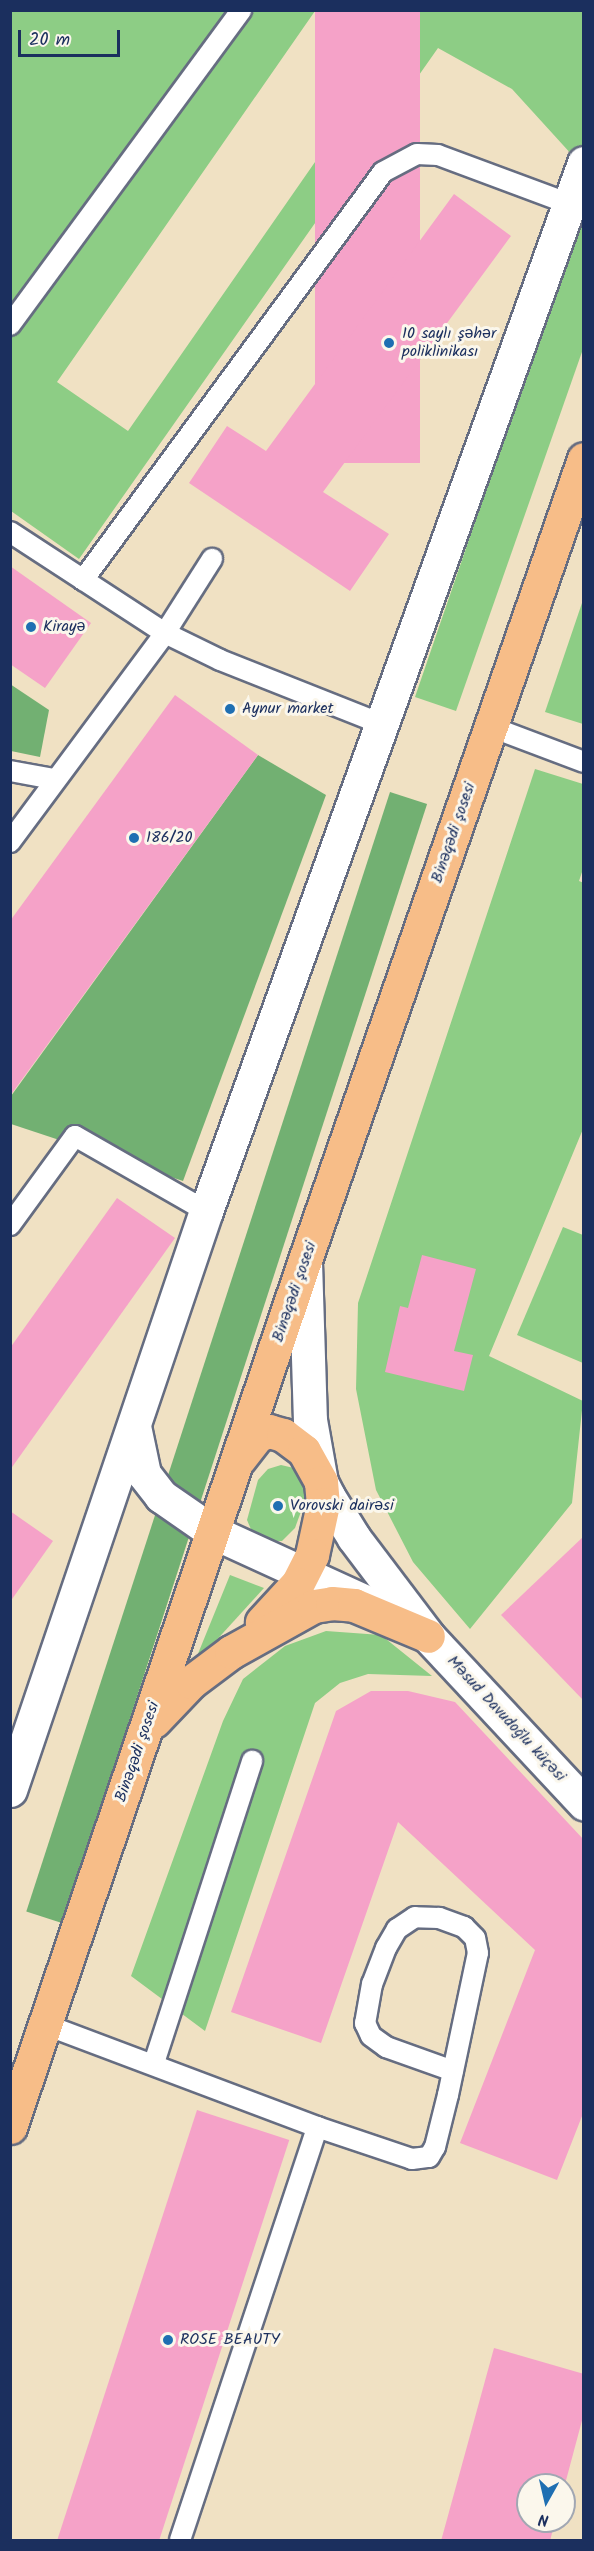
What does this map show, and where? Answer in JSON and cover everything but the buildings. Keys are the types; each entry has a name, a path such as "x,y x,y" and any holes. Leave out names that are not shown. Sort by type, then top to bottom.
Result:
{"main road":[{"name":"Binəqədi şosesi","path":"10,2127 305,1260 584,459"},
{"path":"231,1652 286,1598 305,1572 312,1555 323,1504 321,1482 304,1450 294,1440 269,1431 258,1435 251,1441 238,1461"},
{"path":"145,1732 191,1682 231,1652 294,1614 314,1606 332,1603 354,1605 428,1636"}],"street":[{"path":"10,1790 18,1739 134,1426 206,1211 584,163"},
{"path":"305,1260 308,1392 314,1448 321,1482 338,1515 428,1636"},
{"path":"134,1426 144,1474 161,1496 213,1532 375,1605 428,1636"},
{"path":"248,1548 277,1551 292,1548 306,1541 320,1523"},
{"name":"Məsud Davudoğlu küçəsi","path":"428,1636 584,1803"}],"lane":[{"path":"10,325 241,10"},
{"path":"83,580 383,172 417,154 438,155 570,204"},
{"path":"10,532 165,633 220,660 382,724"},
{"path":"10,842 54,779 165,633 212,559"},
{"path":"491,727 584,762"},
{"path":"10,771 54,779"},
{"path":"10,1225 75,1136 206,1211"},
{"path":"154,2063 252,1761"},
{"path":"46,2025 154,2063 317,2127 412,2159 429,2157 435,2147 453,2071 478,1953 475,1938 464,1926 439,1918 415,1917 397,1929 386,1948 372,1984 365,2023 371,2036 386,2047 453,2071"},
{"path":"180,2541 317,2127"}],"green space":[{"path":"11,11 315,11 57,382 128,431 420,11 583,11 583,167 512,89 438,48 79,559 11,511"},
{"path":"583,207 583,349 456,711 415,697"},
{"path":"583,600 583,724 545,712"},
{"path":"10,684 49,710 40,757 11,751"},
{"path":"258,755 326,795 183,1181 11,1124 11,1096"},
{"path":"535,769 583,784 584,866 579,881 584,883 583,1129 489,1356 583,1401 572,1503 470,1629 413,1562 376,1490 356,1389 358,1303"},
{"path":"390,792 427,804 63,1923 26,1911"},
{"path":"563,1227 583,1235 583,1363 517,1335"},
{"path":"281,1465 298,1469 307,1481 307,1495 295,1528 282,1541 267,1541 253,1534 247,1520 258,1480 268,1469"},
{"path":"230,1575 264,1588 193,1666"},
{"path":"326,1631 381,1635 432,1676 368,1674 340,1683 315,1703 205,2031 131,1976 223,1721 243,1679 285,1646"}],"place":[{"name":"10 saylı şəhər poliklinikası","path":"389,343"},
{"name":"Kirayə","path":"31,627"},
{"name":"Aynur market","path":"230,709"},
{"name":"186/20","path":"134,838"},
{"name":"Vorovski dairəsi","path":"278,1506"},
{"name":"ROSE BEAUTY","path":"168,2340"}]}
